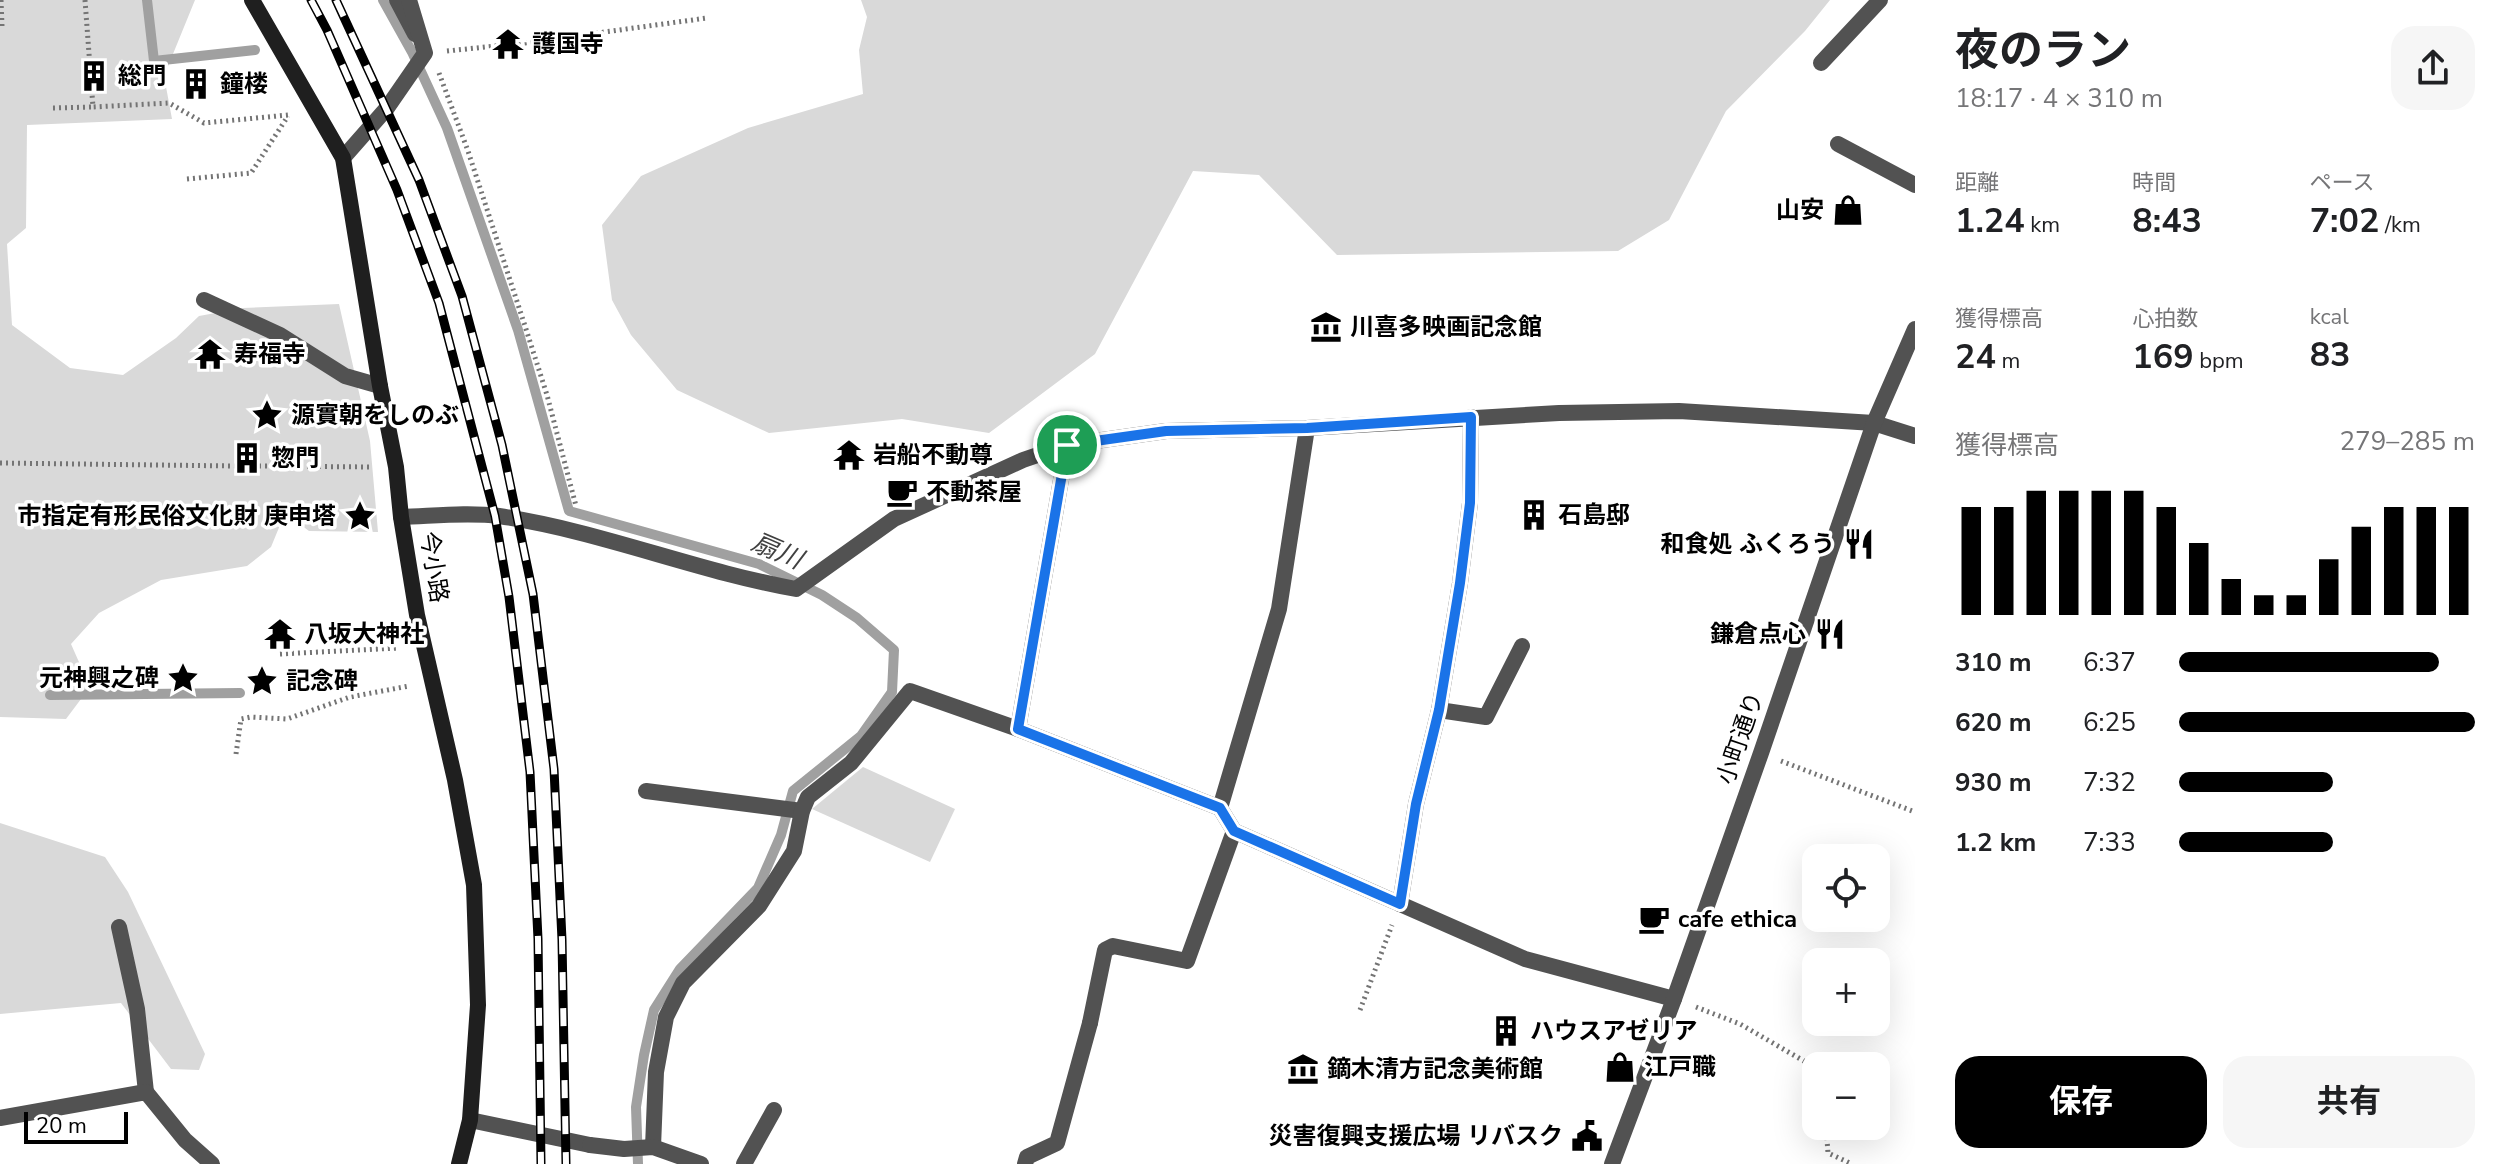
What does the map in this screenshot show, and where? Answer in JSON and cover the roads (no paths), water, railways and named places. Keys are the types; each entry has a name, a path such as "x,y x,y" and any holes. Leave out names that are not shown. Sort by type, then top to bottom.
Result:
{"street":[{"name":"今小路","path":"252,0 343,158 396,467 417,615 474,885 478,1005 470,1120 459,1164"},
{"path":"397,0 425,53"},
{"path":"409,0 425,53"},
{"path":"1821,63 1880,0"},
{"path":"343,158 371,129 425,53"},
{"path":"1838,144 1915,185"},
{"path":"204,300 280,335 345,376 380,386"},
{"name":"小町通り","path":"1612,1164 1761,753 1874,423 1915,329"},
{"path":"401,517 495,516 583,534 761,583 796,589 894,519 1023,460 1067,445 1166,431 1307,428 1471,417 1679,411 1874,423 1915,436"},
{"path":"1400,904 1416,804 1439,710 1460,583 1470,503 1471,417"},
{"path":"1220,808 1279,609 1307,428"},
{"path":"1018,729 1067,445"},
{"path":"1439,710 1486,717 1522,646"},
{"path":"653,1147 656,1072 666,1017 683,983 759,906 794,851 808,797 851,763 910,691 1018,729 1220,808 1234,831 1525,959 1674,999"},
{"path":"646,791 802,811"},
{"path":"1025,1164 1027,1157 1057,1143 1090,1023 1105,950 1113,946 1187,961 1234,831"},
{"path":"119,927 137,1009 146,1092 185,1140 212,1164"},
{"path":"0,1118 146,1092"},
{"path":"744,1164 774,1110"},
{"path":"470,1120 590,1145 625,1157 653,1147 701,1164"}],"waterway":[{"path":"147,0 154,61 255,50"},
{"name":"扇川","path":"383,0 412,52 447,128 518,330 569,511 759,564 822,595 857,618 894,650 892,692 861,736 793,791 781,835 758,888 680,969 654,1010 636,1107 638,1164"},
{"path":"50,695 240,693"}],"railway":[{"path":"311,0 397,190 439,303 495,516 509,597 530,772 538,939 541,1164"},
{"path":"336,0 419,180 462,296 502,445 533,594 554,769 562,940 566,1164"}],"place":[{"name":"護国寺","path":"508,44"},
{"name":"総門","path":"94,76"},
{"name":"鐘楼","path":"196,84"},
{"name":"山安","path":"1848,210"},
{"name":"川喜多映画記念館","path":"1326,327"},
{"name":"寿福寺","path":"210,354"},
{"name":"源實朝をしのぶ","path":"267,415"},
{"name":"岩船不動尊","path":"849,455"},
{"name":"惣門","path":"247,458"},
{"name":"不動茶屋","path":"902,492"},
{"name":"石島邸","path":"1534,515"},
{"name":"市指定有形民俗文化財 庚申塔","path":"360,516"},
{"name":"和食処 ふくろう","path":"1859,544"},
{"name":"八坂大神社","path":"280,634"},
{"name":"鎌倉点心","path":"1830,634"},
{"name":"元神興之碑","path":"183,678"},
{"name":"記念碑","path":"262,681"},
{"name":"cafe ethica","path":"1654,919"},
{"name":"ハウスアゼリア","path":"1506,1031"},
{"name":"江戸職","path":"1620,1067"},
{"name":"鏑木清方記念美術館","path":"1303,1069"},
{"name":"災害復興支援広場 リバスク","path":"1587,1136"}]}
